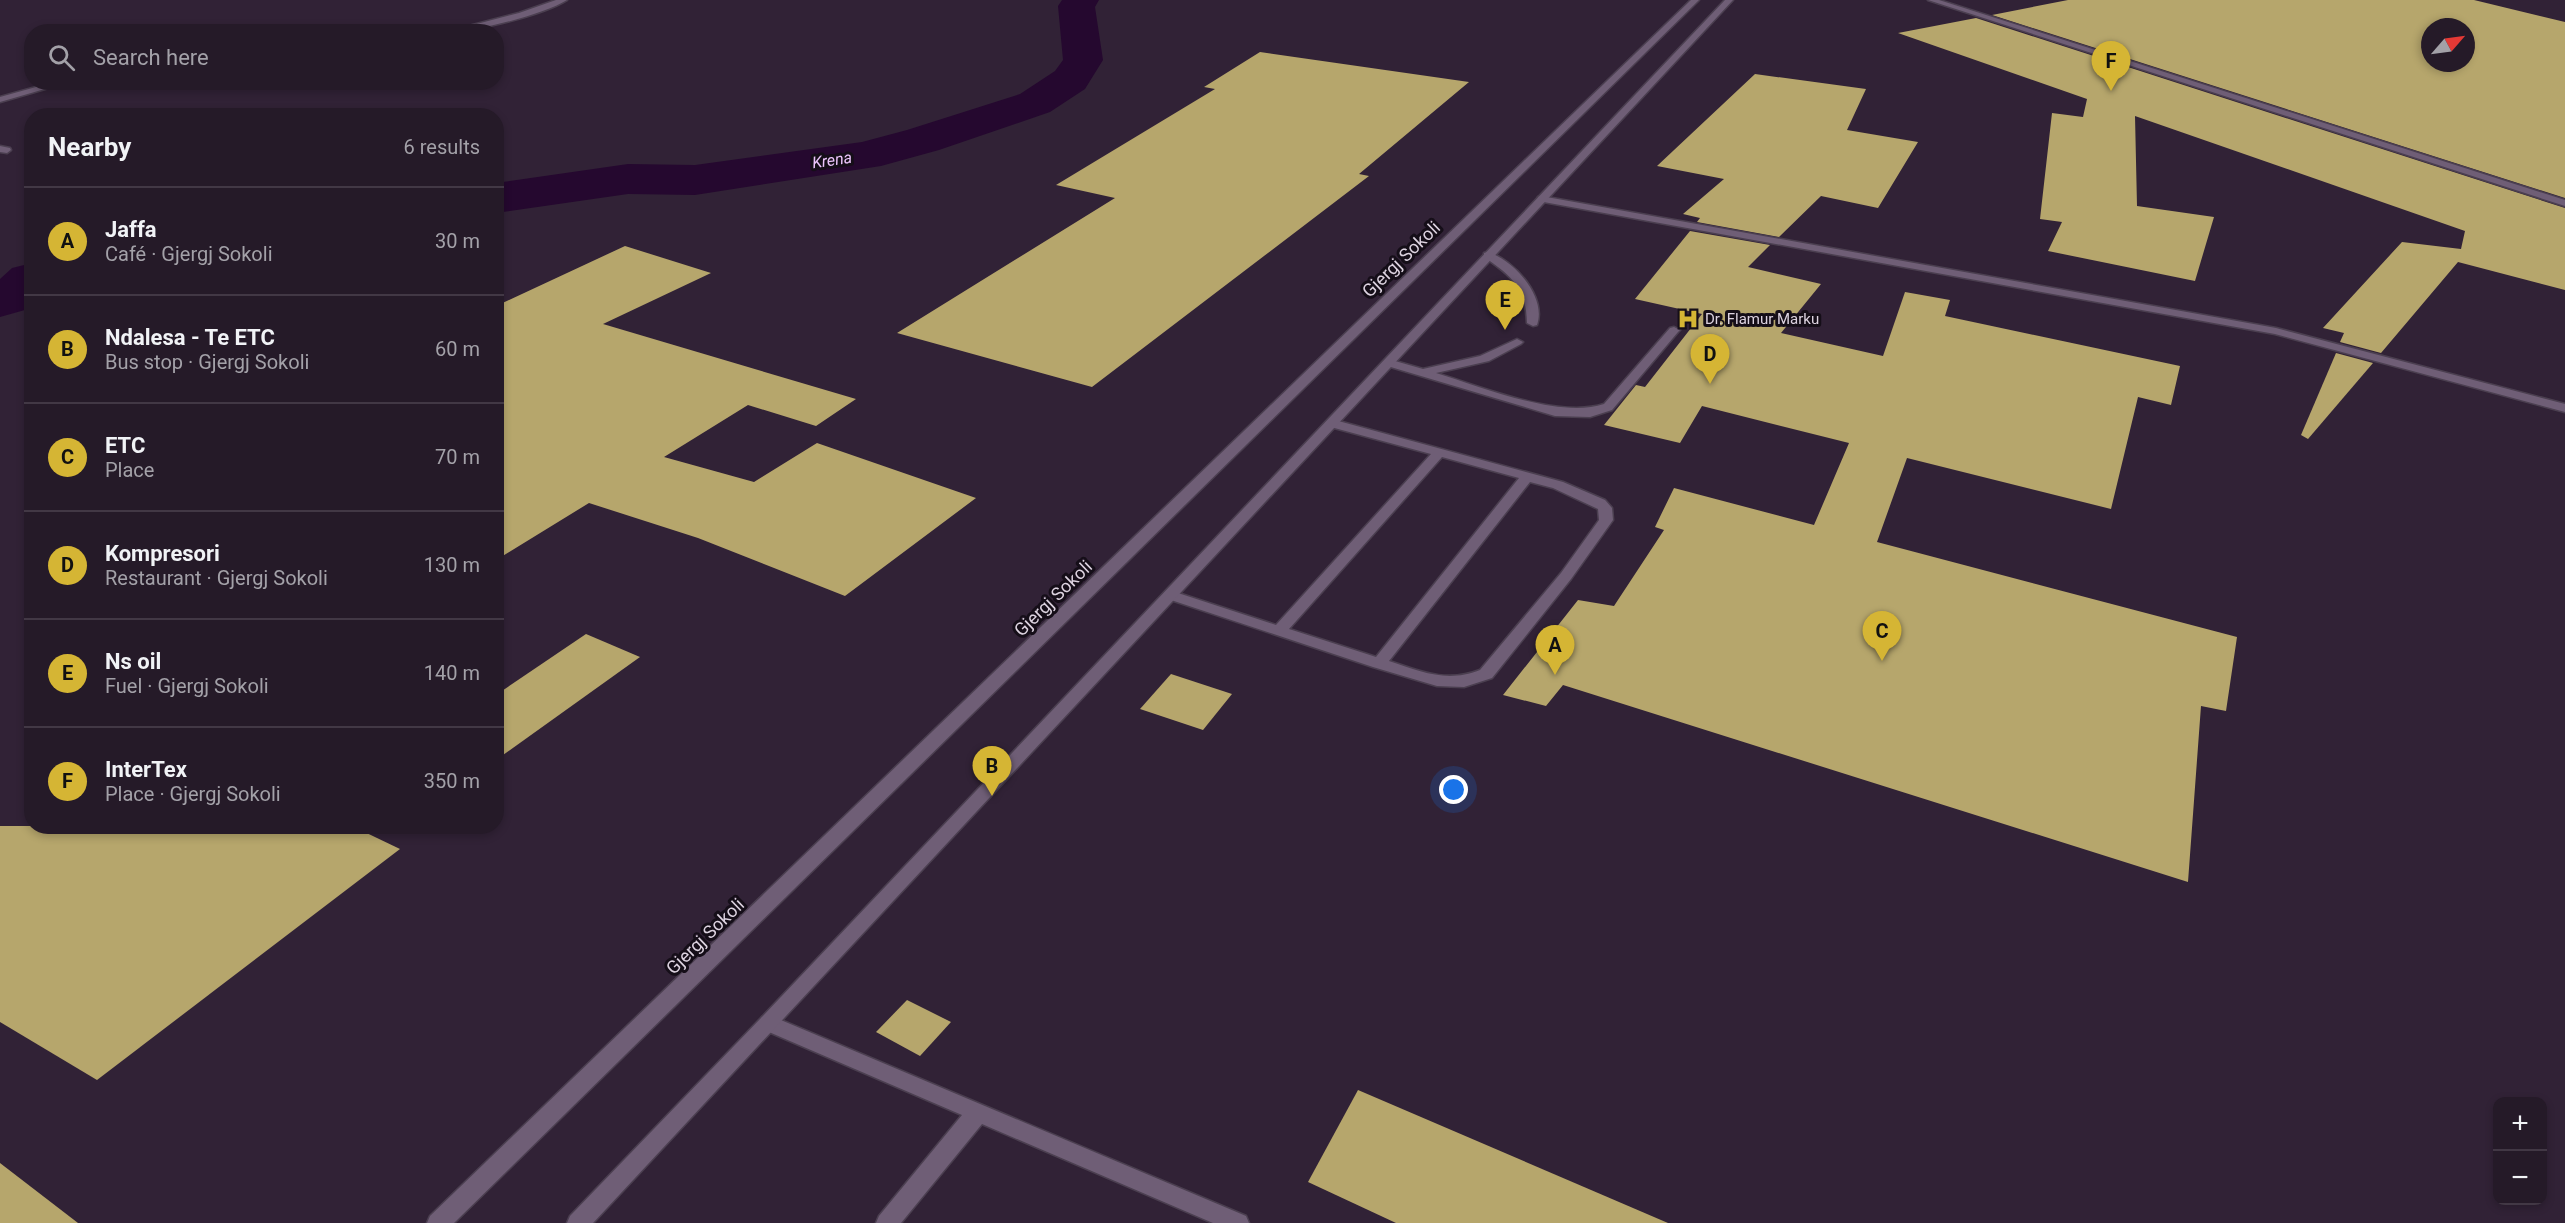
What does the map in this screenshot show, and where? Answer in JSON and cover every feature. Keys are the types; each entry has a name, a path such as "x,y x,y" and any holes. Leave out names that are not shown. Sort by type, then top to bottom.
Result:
{"main road":[{"path":"482,24 520,15 563,0"},
{"name":"Gjergj Sokoli","path":"438,1223 1695,0"},
{"path":"578,1223 769,1023 1729,0"},
{"path":"1932,0 2565,203"},
{"path":"0,100 36,90"},
{"path":"1541,199 2276,331 2565,408"},
{"path":"1488,255 1511,271 1523,284 1530,297 1533,323"},
{"path":"1388,363 1555,412 1590,413 1608,407 1674,330"},
{"path":"1423,373 1480,358 1517,342"},
{"path":"1170,595 1437,681 1464,682 1486,674 1566,576 1606,520 1605,508 1593,498 1527,477 1331,423"},
{"path":"1279,631 1438,453"},
{"path":"1379,663 1527,477"},
{"path":"769,1023 1238,1223"},
{"path":"887,1223 979,1111"}],"building":[{"path":"2068,0 2474,0 2565,22 2565,198 1992,15"},
{"path":"1976,18 2565,208 2565,290 2458,262 2381,353 2340,342 2344,333 2323,328 2402,242 2461,249 2465,231 2135,116 2137,206 2214,217 2195,281 2048,251 2062,222 2040,219 2052,113 2083,117 2087,99 1898,33"},
{"path":"1260,52 1469,82 1359,174 1369,176 1092,387 897,333 1115,198 1056,185 1215,89 1204,87"},
{"path":"1755,74 1866,89 1847,130 1918,142 1878,208 1821,196 1779,237 1697,222 1700,218 1683,214 1724,179 1657,166"},
{"path":"1690,231 1770,245 1748,267 1821,284 1781,333 1883,356 1905,292 1950,300 1945,316 2180,366 2171,405 2138,397 2111,509 1907,458 1877,542 2237,637 2226,711 2201,706 2188,882 1563,685 1546,706 1503,695 1578,600 1614,606 1664,530 1655,527 1674,488 1814,525 1849,443 1702,406 1680,443 1604,425 1636,385 1645,387 1702,314 1635,299"},
{"path":"625,246 711,273 603,324 856,399 816,426 748,405 664,457 754,482 817,443 976,498 845,596 698,538 589,503 504,555 504,302"},
{"path":"2336,353 2373,363 2308,439 2301,435"},
{"path":"586,634 640,657 504,754 504,690"},
{"path":"1171,674 1232,694 1203,730 1140,709"},
{"path":"0,826 24,826 24,834 369,834 400,849 97,1080 0,1022"},
{"path":"907,1000 951,1022 920,1056 876,1032"},
{"path":"1358,1090 1668,1223 1396,1223 1308,1182"},
{"path":"0,1163 78,1223 0,1223"}],"waterway":[{"name":"Krena","path":"504,197 628,179 695,180 864,156 923,140 1035,103 1070,80 1083,60 1076,6 1081,0"},
{"name":"Krena","path":"0,300 16,294 24,287"}],"place":[{"name":"InterTex","path":"2111,91"},
{"name":"Dr. Flamur Marku","path":"1688,319"},
{"name":"Ns oil","path":"1505,330"},
{"name":"Kompresori","path":"1710,384"},
{"name":"ETC","path":"1882,661"},
{"name":"Jaffa","path":"1555,675"},
{"name":"Ndalesa - Te ETC","path":"992,796"}]}
